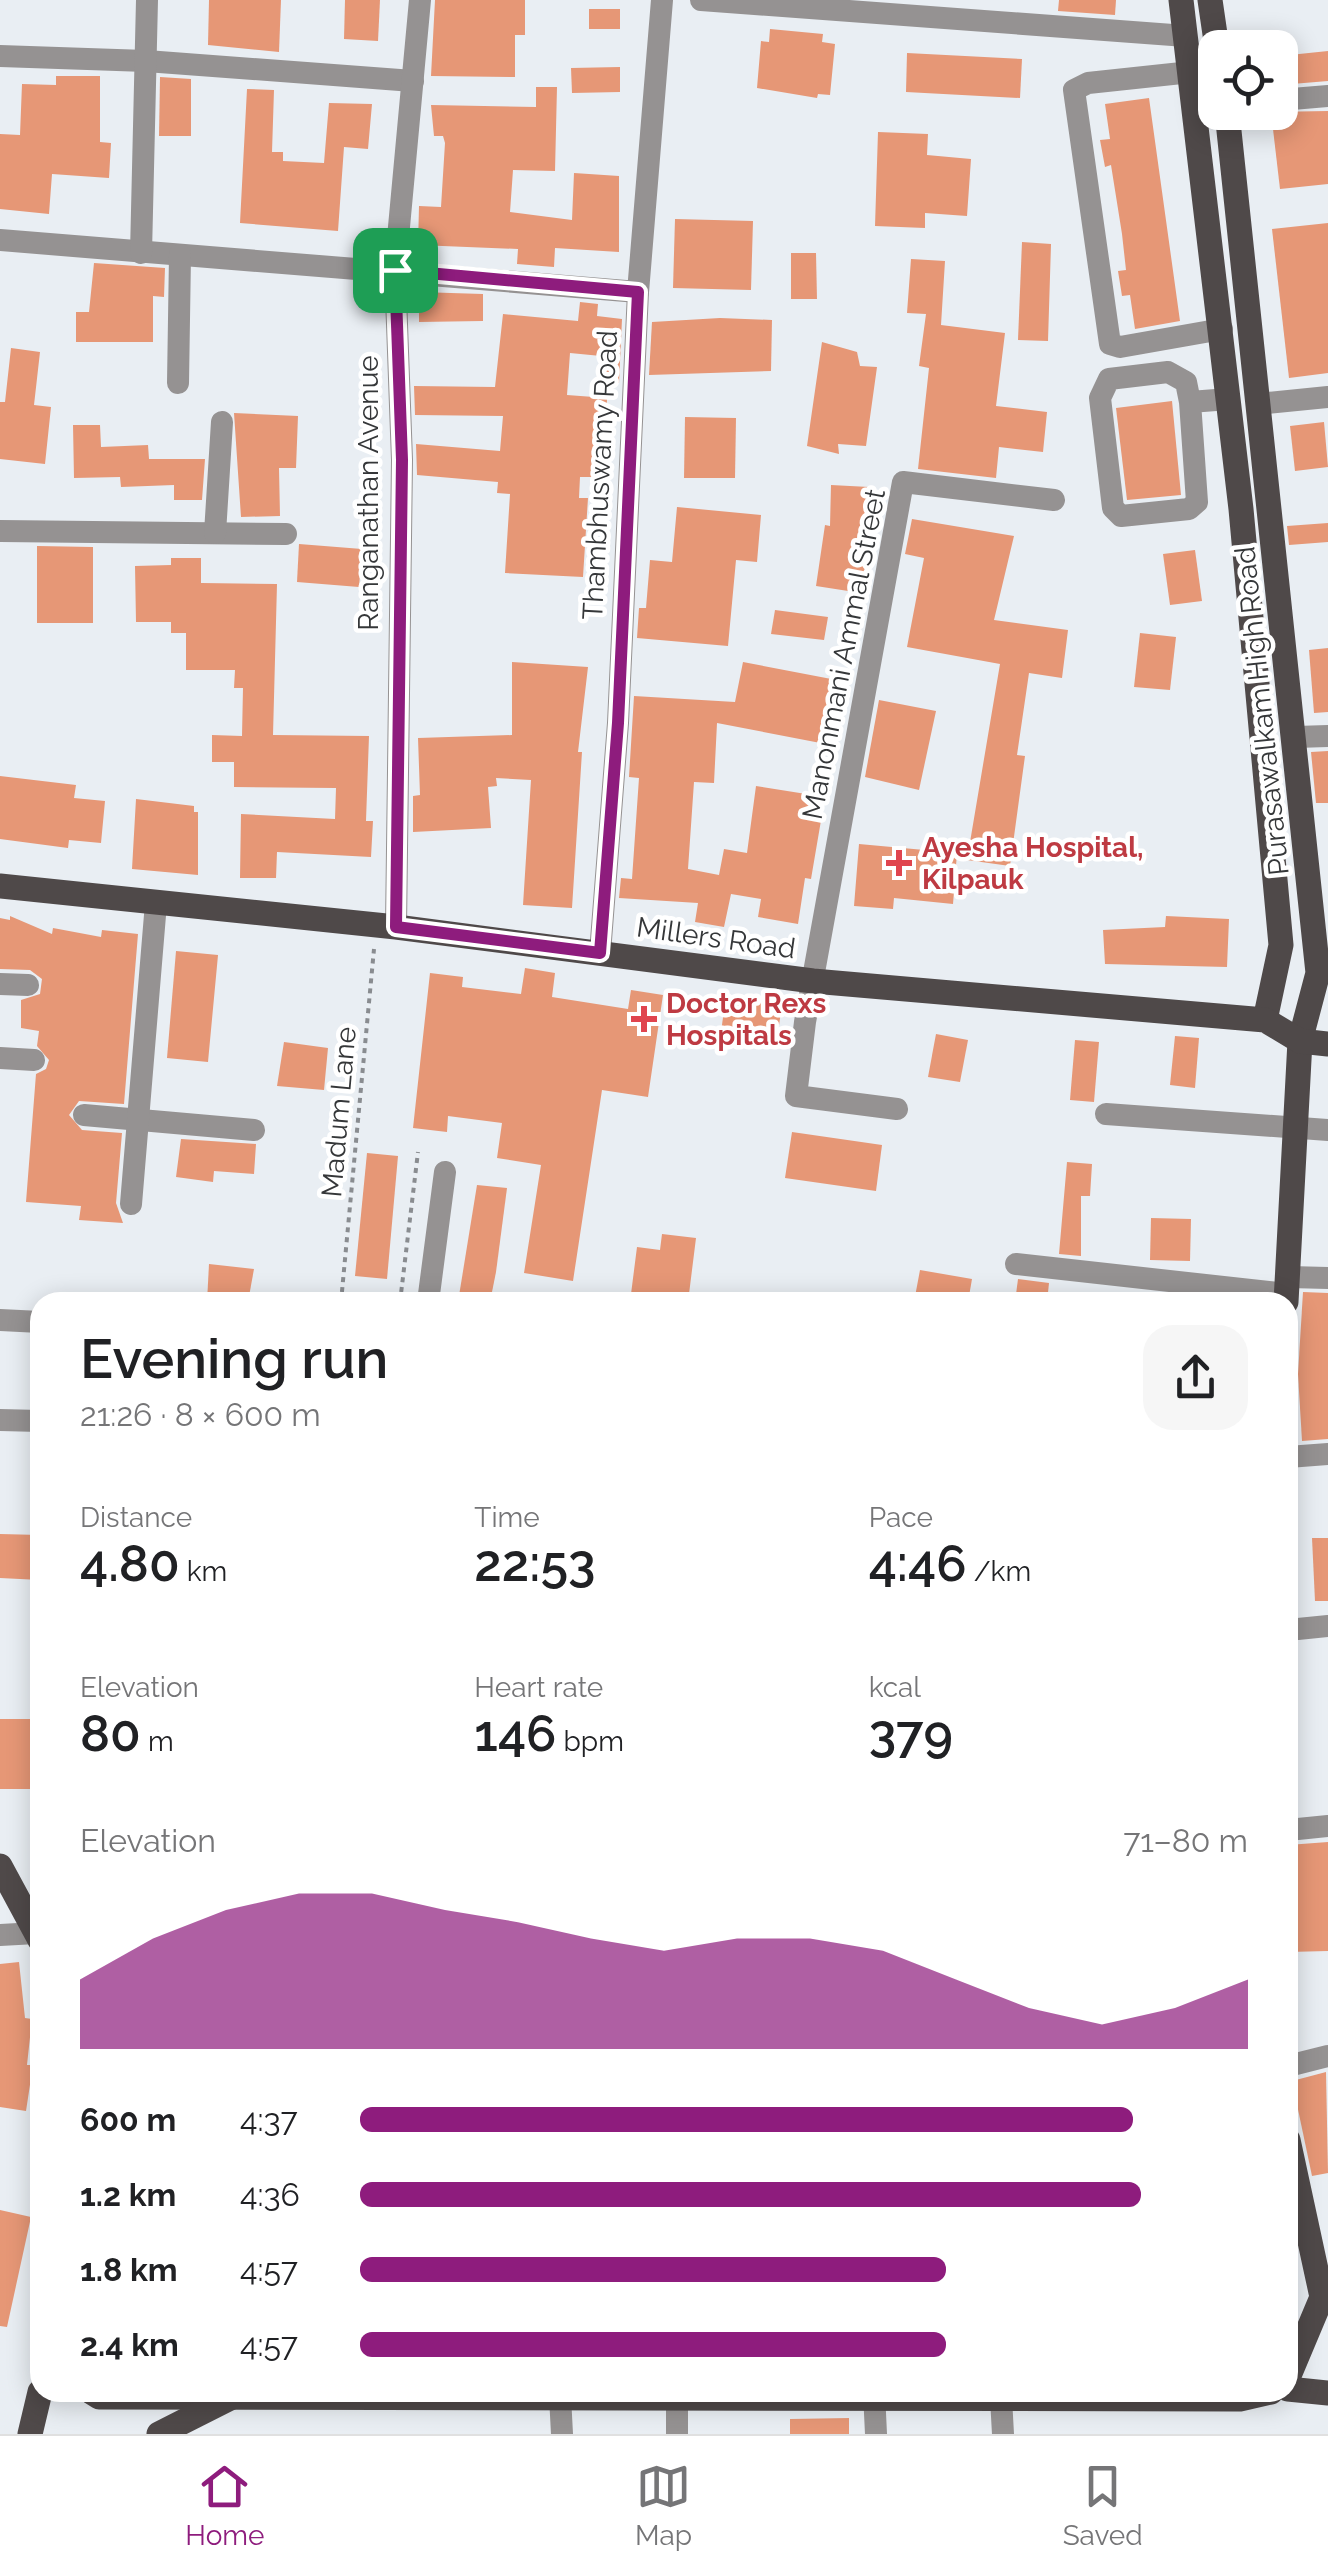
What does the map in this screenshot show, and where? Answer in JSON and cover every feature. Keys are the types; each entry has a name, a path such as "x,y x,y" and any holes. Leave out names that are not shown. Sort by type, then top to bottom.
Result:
{"main road":[{"name":"Purasawalkam High Road","path":"1181,0 1222,330 1280,945 1265,1020"},
{"path":"1210,0 1214,30"},
{"name":"Purasawalkam High Road","path":"1228,130 1296,738 1319,877 1318,974 1300,1041 1287,1291"},
{"name":"Millers Road","path":"0,886 386,926 813,981 1265,1020 1300,1041"},
{"path":"1300,1041 1328,1044"},
{"path":"0,1866 30,1921"},
{"path":"1298,2191 1325,2303 1298,2358"},
{"path":"1298,2390 1328,2392"},
{"path":"30,2434 38,2402"},
{"path":"159,2434 221,2402"}],"street":[{"path":"140,253 147,0"},
{"name":"Ranganathan Avenue","path":"386,926 402,460 395,270 420,0"},
{"name":"Thambhuswamy Road","path":"600,953 618,723 638,292 662,0"},
{"path":"701,0 1186,36"},
{"path":"0,56 146,60 413,82"},
{"path":"1191,72 1088,83 1074,90 1110,344 1120,347 1222,330"},
{"path":"1298,98 1328,96"},
{"path":"0,240 638,292"},
{"path":"178,383 180,256"},
{"path":"1168,372 1186,382 1190,402 1197,502 1189,509 1120,516 1113,508 1100,398 1104,386 1109,379 1168,372"},
{"path":"1258,404 1328,396"},
{"path":"1190,402 1229,399"},
{"path":"215,533 222,422"},
{"name":"Manonmani Ammal Street","path":"813,981 903,482 1054,500"},
{"path":"0,531 286,534"},
{"path":"1296,738 1328,736"},
{"path":"131,1204 156,903"},
{"path":"813,981 796,1096 897,1109"},
{"path":"0,984 28,985"},
{"path":"0,1058 34,1060"},
{"path":"84,1114 254,1130"},
{"path":"1106,1114 1328,1130"},
{"path":"429,1292 445,1172"},
{"path":"1016,1264 1287,1291 1328,1278"},
{"path":"0,1320 30,1322"},
{"path":"0,1420 30,1421"},
{"path":"1298,1456 1328,1454"},
{"path":"1298,1629 1328,1626"},
{"path":"1298,1829 1328,1826"},
{"path":"0,1935 30,1936"},
{"path":"1298,2064 1328,2056"},
{"path":"560,2402 562,2434"},
{"path":"677,2402 677,2434"},
{"path":"874,2402 876,2434"},
{"path":"1001,2402 1003,2434"}],"path":[{"name":"Madum Lane","path":"342,1292 386,926"},
{"path":"401,1292 418,1152"}],"building":[{"path":"209,0 281,0 279,52 208,45"},
{"path":"345,0 380,0 378,41 344,39"},
{"path":"435,0 525,0 525,35 515,35 515,77 431,76"},
{"path":"1059,0 1116,0 1115,15 1058,11"},
{"path":"589,9 620,9 620,29 589,29"},
{"path":"770,29 823,34 822,42 835,44 830,95 818,94 817,98 757,88 761,41 769,42"},
{"path":"1328,51 1328,81 1298,84 1298,54"},
{"path":"907,53 1022,59 1020,98 906,92"},
{"path":"620,67 620,92 572,93 571,68"},
{"path":"56,76 100,76 100,142 111,143 109,178 52,174 49,214 0,209 0,134 20,135 22,84 56,85"},
{"path":"160,77 191,79 191,136 159,136"},
{"path":"536,87 557,87 555,171 513,170 510,212 572,220 574,173 619,176 619,252 555,248 554,267 517,264 518,249 418,245 419,206 441,207 445,143 443,136 434,136 431,105 536,107"},
{"path":"247,89 274,90 272,152 283,152 283,161 324,163 329,103 372,104 368,149 344,147 338,231 240,223"},
{"path":"1149,98 1180,321 1135,329 1130,295 1122,296 1118,271 1126,270 1122,234 1111,165 1105,167 1100,140 1110,139 1105,104"},
{"path":"1328,111 1328,184 1280,189 1273,130 1298,130 1298,112"},
{"path":"878,132 928,134 927,155 971,159 967,216 925,213 925,228 875,226"},
{"path":"675,219 753,221 751,290 673,288"},
{"path":"1328,223 1328,373 1289,378 1272,229"},
{"path":"1022,242 1051,244 1048,341 1018,340"},
{"path":"791,253 816,253 817,299 791,299"},
{"path":"911,259 945,261 941,325 1005,333 996,406 1047,412 1043,452 999,447 996,478 918,469 929,368 919,366 926,314 907,313"},
{"path":"94,263 165,268 164,297 153,296 153,342 76,342 76,312 89,312"},
{"path":"419,292 483,294 483,321 419,322"},
{"path":"580,302 598,304 597,316 622,319 619,383 598,381 601,356 570,353 567,395 607,398 606,477 580,477 579,498 588,498 583,577 505,573 510,494 497,493 498,482 417,475 416,444 500,451 503,416 415,415 414,386 495,387 503,314 578,321"},
{"path":"772,320 771,371 649,375 652,322"},
{"path":"822,342 857,352 860,366 877,367 866,446 838,444 839,454 807,446"},
{"path":"11,348 40,352 34,405 51,407 45,464 0,459 0,402 5,402"},
{"path":"1172,401 1181,495 1127,500 1116,408"},
{"path":"234,413 298,416 296,468 279,468 280,516 241,517"},
{"path":"685,417 736,418 735,478 684,478"},
{"path":"1324,422 1328,467 1295,471 1290,426"},
{"path":"73,425 100,425 101,447 148,445 149,459 205,459 202,500 174,500 174,485 121,487 120,477 74,478"},
{"path":"831,485 869,487 870,531 861,593 816,586 825,525 830,526"},
{"path":"677,507 761,515 757,562 736,560 728,646 637,638 639,608 646,608 650,560 672,562"},
{"path":"912,519 1014,536 994,620 1068,630 1062,678 1029,673 1017,755 1025,756 1010,866 967,860 1000,664 907,647 924,558 905,554"},
{"path":"1328,523 1328,542 1289,545 1287,526"},
{"path":"299,544 362,549 359,587 297,582"},
{"path":"37,546 93,547 93,623 37,623"},
{"path":"1195,550 1202,601 1170,605 1163,554"},
{"path":"171,558 201,558 201,583 277,584 273,735 369,736 366,821 373,821 371,857 277,852 276,878 240,878 241,814 335,819 336,788 234,787 234,762 212,762 212,735 242,736 243,688 234,688 235,670 186,670 186,633 171,633 171,622 136,622 135,566 171,565"},
{"path":"775,610 828,617 824,640 771,634"},
{"path":"1140,633 1176,637 1170,690 1134,687"},
{"path":"1328,648 1328,712 1314,713 1309,650"},
{"path":"512,662 588,667 578,752 582,752 572,908 523,905 531,780 496,778 497,786 488,787 491,828 413,832 413,796 420,795 418,738 512,735"},
{"path":"743,662 847,682 836,746 717,723 714,783 694,782 688,869 719,875 724,849 747,853 756,786 825,797 811,879 805,878 798,924 758,917 761,899 731,894 724,927 695,922 698,903 619,898 621,878 632,879 639,778 629,777 634,696 735,702"},
{"path":"879,700 936,711 919,790 865,777"},
{"path":"1328,751 1328,803 1316,803 1311,752"},
{"path":"0,776 76,785 74,798 105,801 101,843 69,840 68,848 0,839"},
{"path":"136,799 194,806 194,812 198,812 198,875 132,869"},
{"path":"859,844 957,853 953,904 894,898 893,909 854,906"},
{"path":"10,916 52,934 53,928 101,937 102,930 138,934 124,1104 79,1101 69,1115 82,1130 122,1133 116,1203 123,1223 79,1220 81,1206 26,1202 36,1074 46,1069 49,1060 37,1046 39,1031 21,1028 21,1000 40,994 42,979 30,970 0,969 0,918 10,920"},
{"path":"1166,916 1229,919 1227,967 1105,964 1103,930 1165,927"},
{"path":"176,951 218,955 208,1062 167,1058"},
{"path":"525,968 555,973 552,997 628,1009 631,990 663,995 648,1097 602,1090 573,1281 524,1273 541,1165 497,1158 502,1123 448,1116 447,1132 413,1128 430,973 463,977 462,987 521,994"},
{"path":"726,996 782,1004 777,1040 721,1032"},
{"path":"936,1034 968,1040 960,1082 928,1077"},
{"path":"1175,1036 1199,1038 1195,1088 1170,1085"},
{"path":"1075,1040 1099,1042 1094,1102 1070,1100"},
{"path":"284,1042 328,1048 324,1090 277,1086"},
{"path":"792,1132 882,1145 876,1191 785,1178"},
{"path":"181,1139 256,1144 254,1174 214,1171 213,1182 176,1177"},
{"path":"367,1153 398,1156 387,1279 355,1276"},
{"path":"1067,1162 1092,1164 1090,1196 1081,1196 1081,1256 1059,1254"},
{"path":"477,1185 507,1188 492,1292 460,1292"},
{"path":"1151,1218 1191,1219 1190,1261 1150,1260"},
{"path":"662,1234 696,1238 689,1292 631,1292 637,1247 660,1250"},
{"path":"209,1264 254,1269 250,1292 208,1292"},
{"path":"920,1270 972,1279 970,1292 916,1292"},
{"path":"1018,1279 1049,1283 1048,1292 1016,1292"},
{"path":"1303,1292 1328,1293 1328,1439 1302,1441 1298,1374"},
{"path":"0,1534 30,1535 30,1580 0,1578"},
{"path":"1312,1538 1328,1538 1328,1601 1315,1601"},
{"path":"0,1719 30,1719 30,1789 0,1789"},
{"path":"1328,1842 1328,1951 1298,1952 1298,1844"},
{"path":"19,1962 25,2018 30,2019 26,2111 0,2107 0,1964"},
{"path":"1326,2072 1328,2173 1312,2176 1298,2110 1298,2079"},
{"path":"0,2210 30,2217 30,2222 7,2327 0,2326"},
{"path":"849,2418 849,2434 790,2434 790,2419"}],"place":[{"name":"Ayesha Hospital, Kilpauk","path":"899,863"},
{"name":"Doctor Rexs Hospitals","path":"644,1019"}],"route":[{"path":"395,270 638,292 618,723 600,953 396,927 402,460 395,270"}]}
